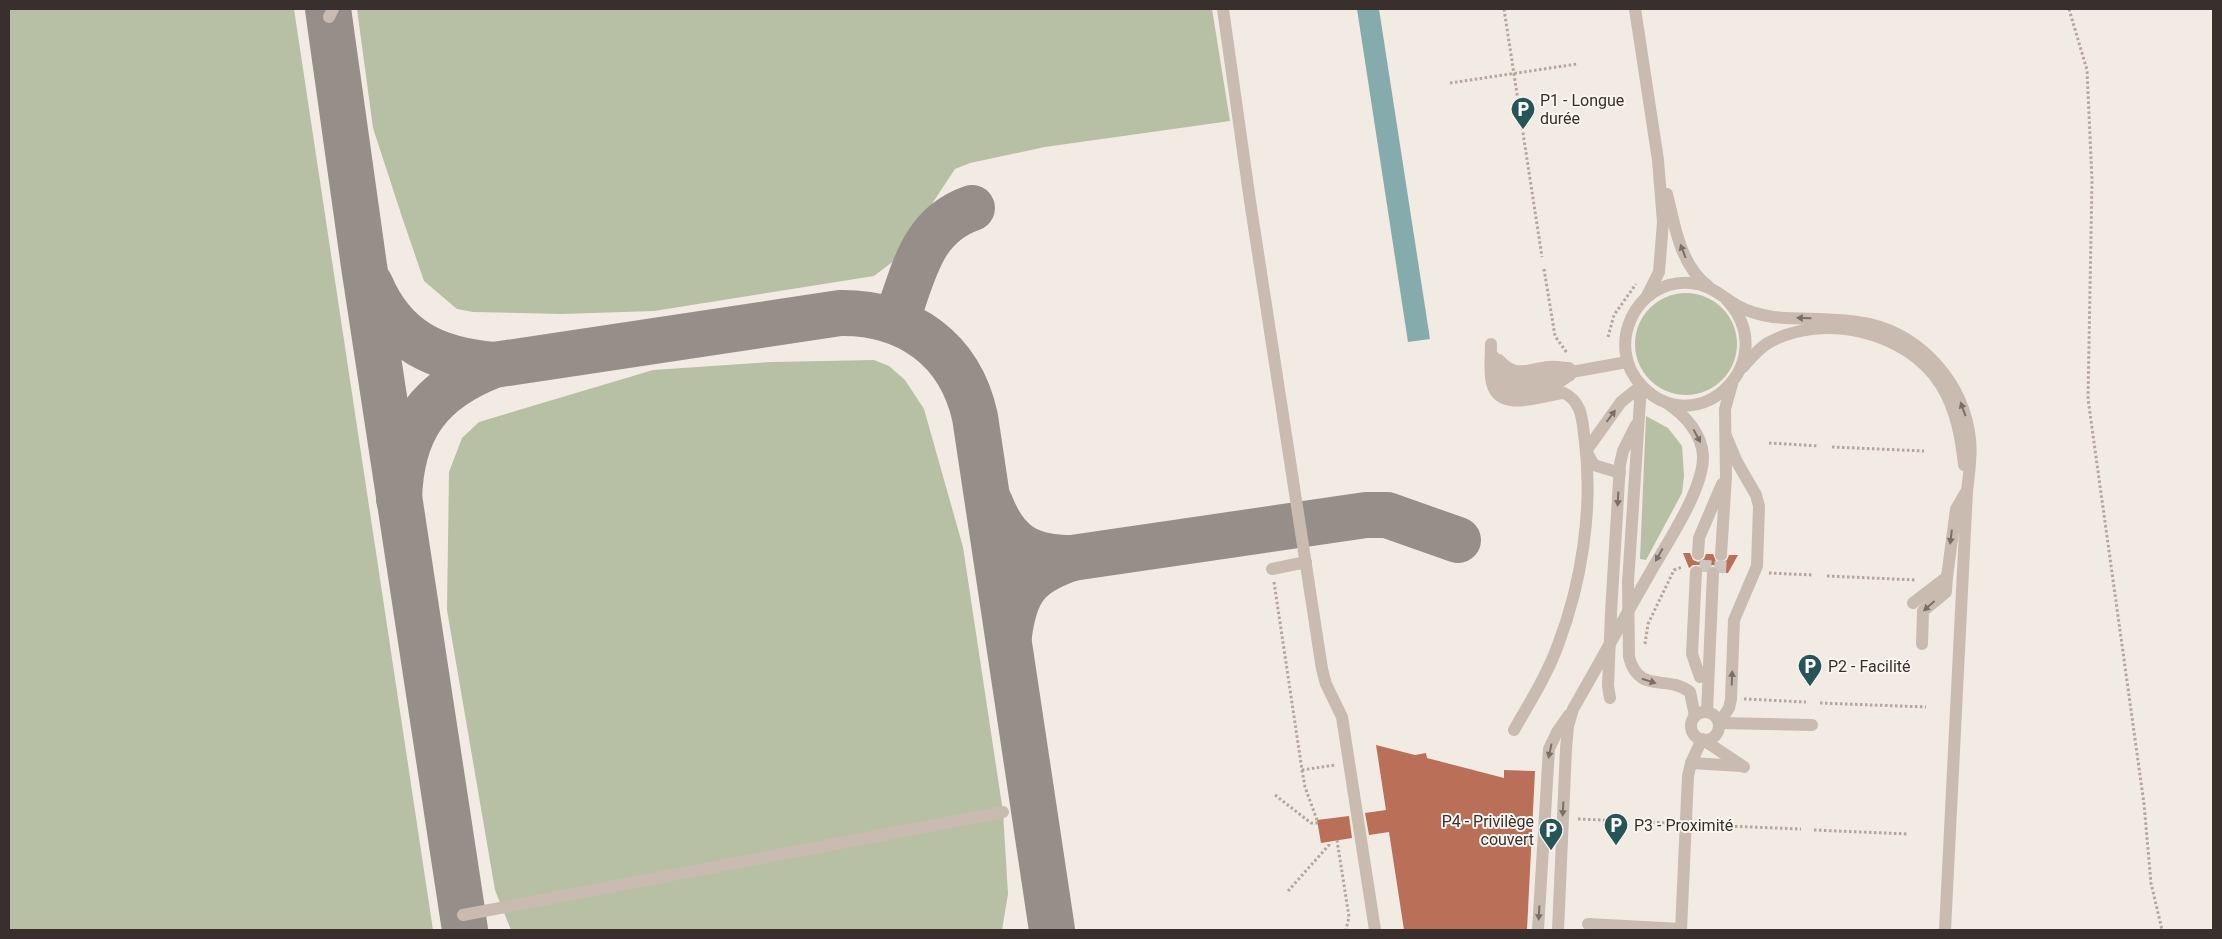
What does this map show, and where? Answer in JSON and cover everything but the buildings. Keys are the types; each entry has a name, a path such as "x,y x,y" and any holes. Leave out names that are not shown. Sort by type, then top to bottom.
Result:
{"street":[{"path":"1223,9 1250,201 1322,669 1326,684 1342,717 1375,930"},
{"path":"1538,930 1549,749 1683,513 1699,481 1702,464 1700,442 1684,417 1664,401 1651,395 1633,375 1627,362 1624,342 1627,328 1635,310 1651,290 1659,272 1663,222 1658,160 1635,9"},
{"path":"1658,160 1684,256 1691,269 1701,280 1726,299 1746,310 1771,316 1871,324 1888,329 1915,344 1937,365 1946,376 1962,406 1970,440 1971,460 1967,491 1945,930"},
{"path":"1644,299 1656,291 1677,284 1691,283 1713,289"},
{"path":"1726,299 1737,312 1744,327 1746,344 1741,368"},
{"path":"1726,476 1699,538 1710,554 1726,476 1725,409 1733,383 1741,368 1766,344 1804,330 1822,328 1853,331 1891,342 1920,361 1940,385 1947,397 1959,430 1967,491 1956,509 1946,592 1923,611 1922,644"},
{"path":"1491,344 1498,359 1506,368 1514,371 1551,366 1627,362"},
{"path":"1491,344 1497,378 1506,388 1513,390 1554,385 1575,365"},
{"path":"1491,344 1492,382 1498,396 1504,400 1514,401 1564,393 1574,400 1580,409 1586,451 1586,524 1570,611 1539,687 1514,730"},
{"path":"1664,401 1688,405 1705,402 1720,394 1733,383"},
{"path":"1641,386 1628,582 1629,657 1632,668 1639,677 1648,682 1682,686 1690,692 1701,714"},
{"path":"1586,451 1621,402 1641,386"},
{"path":"1610,698 1608,686 1611,613 1620,473 1623,451 1639,419"},
{"path":"1702,739 1715,736 1719,723 1729,708 1734,620 1754,577 1756,566 1759,506 1756,494 1737,462 1726,436"},
{"path":"1586,451 1594,465 1620,473"},
{"path":"1272,569 1306,562"},
{"path":"1701,714 1704,682 1716,664 1709,572 1692,654 1704,682"},
{"path":"1913,604 1944,581 1948,573"},
{"path":"1558,930 1566,748 1568,726 1573,709"},
{"path":"1691,763 1744,767 1694,735 1691,727 1692,719 1701,714 1715,716 1719,723"},
{"path":"1719,723 1812,725"},
{"path":"1588,924 1681,930 1688,776 1691,763 1702,739"},
{"path":"463,915 1003,812"}],"path":[{"path":"1504,9 1542,257"},
{"path":"2069,9 2087,70 2092,180 2088,400 2144,804 2151,883 2162,930"},
{"path":"1450,83 1577,64"},
{"path":"1544,269 1554,336 1575,365"},
{"path":"1608,337 1614,314 1628,292 1639,280"},
{"path":"1768,443 1819,446"},
{"path":"1832,446 1924,451"},
{"path":"1272,569 1305,787 1318,822 1311,823 1275,796"},
{"path":"1764,572 1813,575"},
{"path":"1827,576 1916,580"},
{"path":"1738,699 1806,702"},
{"path":"1820,703 1926,707"},
{"path":"1302,770 1349,763"},
{"path":"1578,819 1626,821"},
{"path":"1642,822 1680,824"},
{"path":"1692,824 1801,829"},
{"path":"1814,830 1908,834"},
{"path":"1337,840 1349,917 1346,930"},
{"path":"1288,891 1329,845 1329,842"}],"green space":[{"path":"9,9 294,9 433,930 9,930"},
{"path":"357,9 1212,9 1230,121 1045,147 970,163 955,169 895,260 874,276 654,311 562,314 473,312 457,309 424,281 373,128"},
{"path":"1686,293 1705,297 1722,308 1733,325 1737,344 1733,363 1722,380 1705,391 1686,395 1667,391 1650,380 1639,363 1635,344 1639,325 1650,308 1667,297"},
{"path":"874,360 889,366 905,380 924,409 963,547 1003,812 1008,894 1002,930 511,930 495,890 447,610 449,472 462,438 479,422 653,370 771,362"},
{"path":"1646,416 1668,428 1682,446 1684,476 1682,493 1646,560 1640,559"}],"water":[{"path":"1357,9 1379,9 1430,339 1408,342"}],"taxiway":[{"path":"328,9 364,266 465,930"},
{"path":"896,321 914,269 930,239 955,216 972,208"},
{"path":"370,284 391,320 419,344 454,358 494,365"},
{"path":"399,499 401,474 406,452 413,432 423,415 436,400 452,387 471,375 494,365 840,313 865,314 888,319 909,328 927,339 944,354 957,372 968,393 975,417 1052,930"},
{"path":"990,503 1004,529 1021,546 1031,552 1043,555 1072,558 1044,570 1026,585 1015,606 1009,635"},
{"path":"1072,558 1366,515 1387,515 1458,540"}],"tunnel":[{"path":"1705,572 1706,554"},
{"path":"1720,573 1721,555"}],"place":[{"name":"P1 - Longue durée","path":"1523,130"},
{"name":"P2 - Facilité","path":"1810,687"},
{"name":"P3 - Proximité","path":"1616,846"},
{"name":"P4 - Privilège couvert","path":"1551,851"}]}
